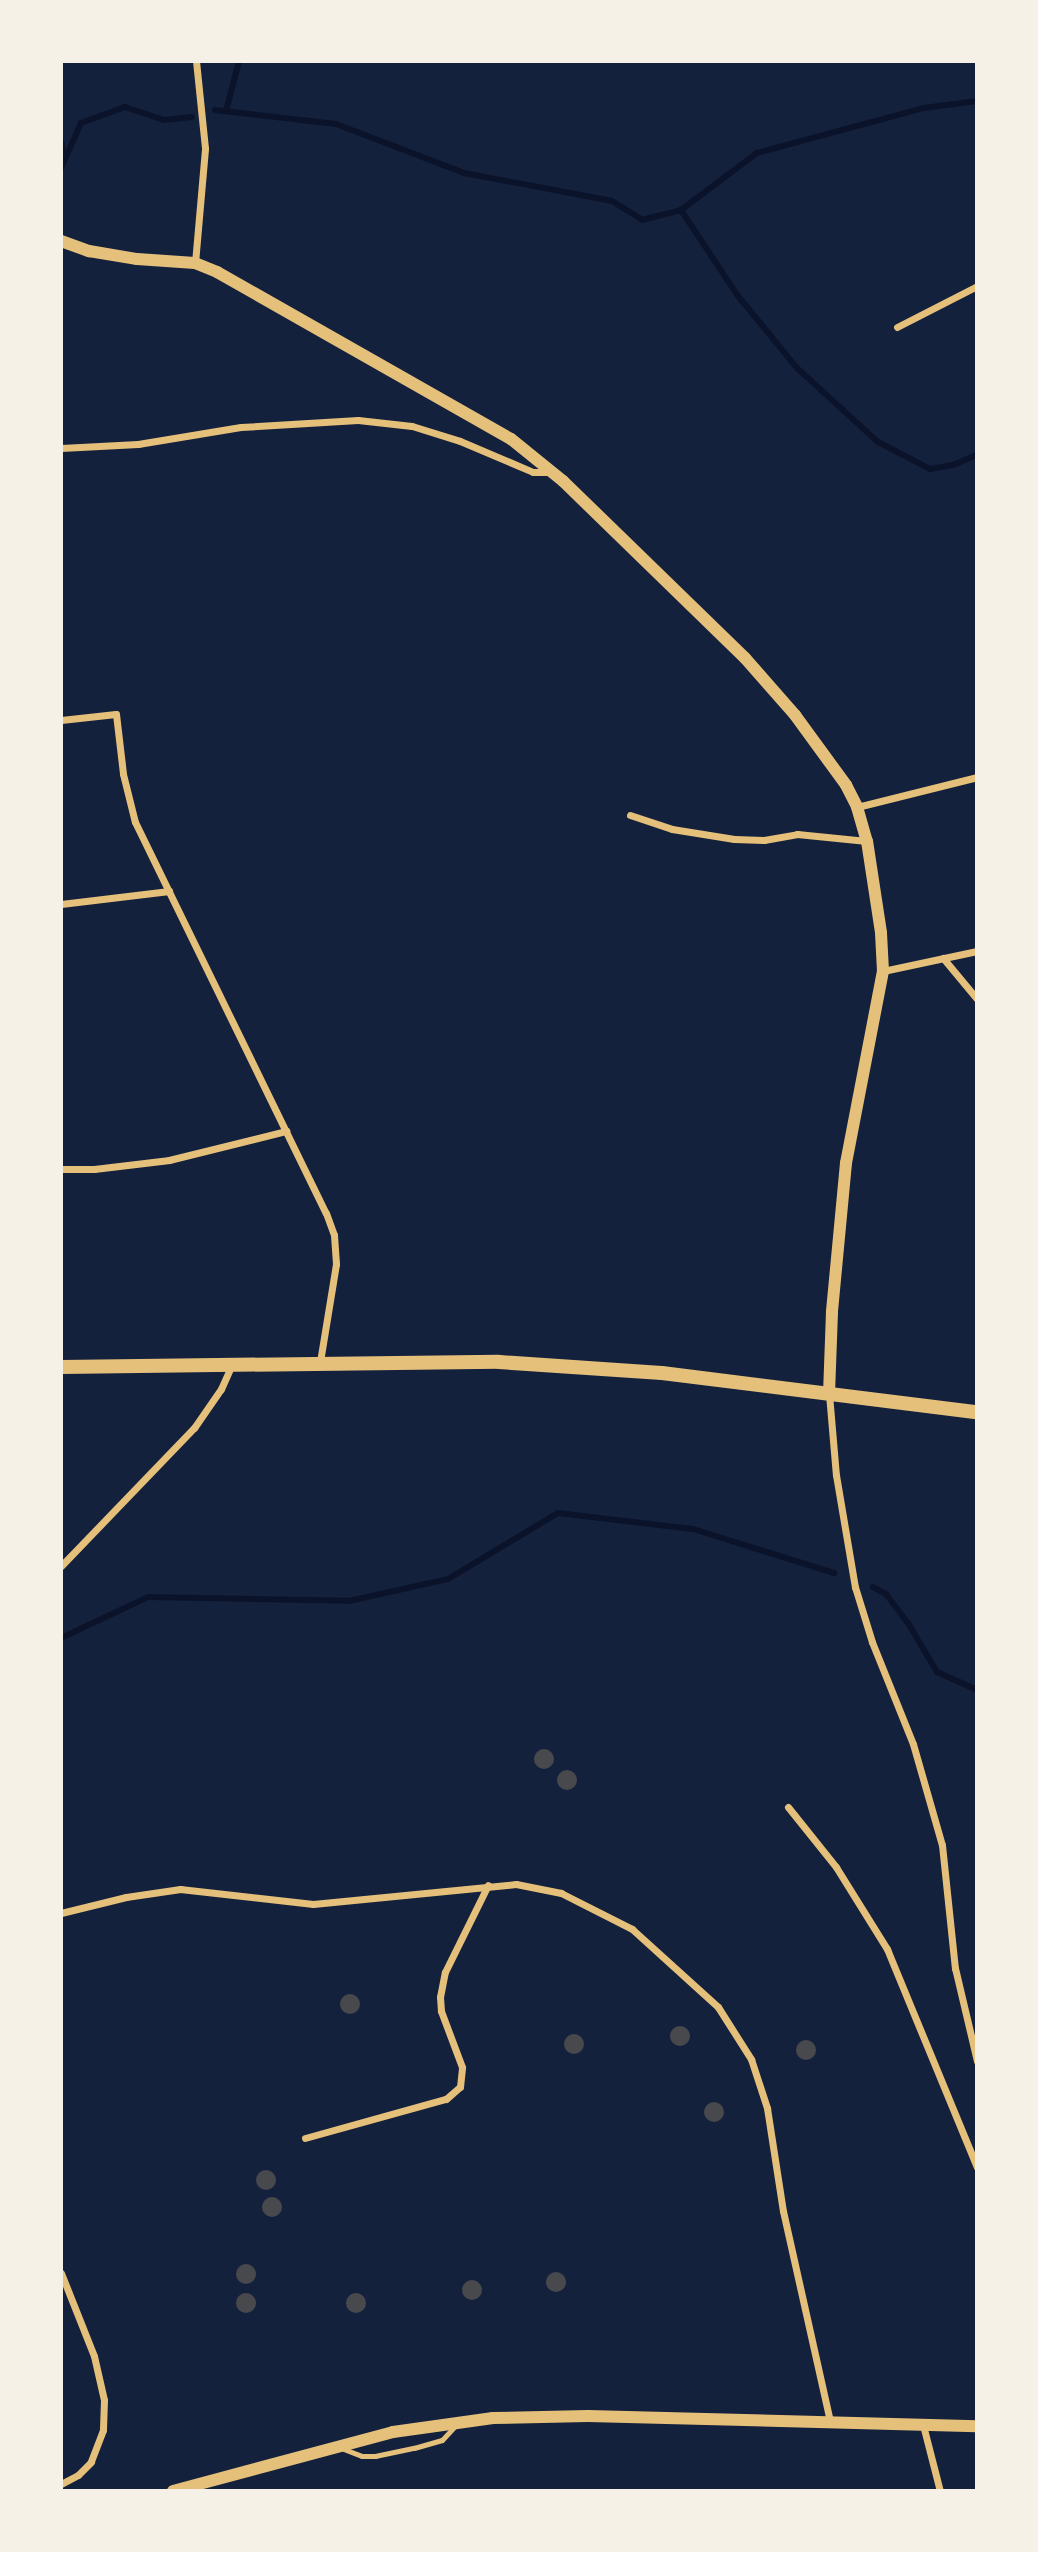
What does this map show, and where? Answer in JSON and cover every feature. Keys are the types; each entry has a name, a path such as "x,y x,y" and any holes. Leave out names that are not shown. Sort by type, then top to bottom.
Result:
{"main road":[{"path":"61,1367 499,1362 662,1373 977,1412"}],"street":[{"path":"195,263 205,148 196,61"},
{"path":"61,242 89,251 137,259 195,263 249,288 511,439 551,472 745,658 802,725 839,775 857,807 867,841 881,933 883,971 845,1177 832,1312 829,1393 836,1475 855,1587 872,1642 913,1744 942,1845 955,1968 977,2062"},
{"path":"897,327 977,286"},
{"path":"61,448 138,444 241,427 358,420 412,426 460,441 533,471 551,472"},
{"path":"61,720 116,714 128,800 135,822 334,1235 336,1264 320,1362"},
{"path":"857,807 977,777"},
{"path":"630,815 682,831 734,839 764,840 797,834 867,841"},
{"path":"61,904 169,891"},
{"path":"883,971 977,951"},
{"path":"943,958 977,999"},
{"path":"61,1169 94,1169 169,1160 286,1132"},
{"path":"61,1566 194,1429 215,1399 232,1363"},
{"path":"788,1807 842,1877 887,1949 977,2167"},
{"path":"61,1913 126,1897 180,1889 313,1904 516,1884 561,1894 632,1930 703,1992 738,2035 751,2059 767,2108 783,2211 830,2423"},
{"path":"305,2138 446,2099 460,2087 462,2067 441,2011 442,1984 488,1885"},
{"path":"61,2273 94,2357 104,2400 103,2430 91,2462 78,2475 61,2484"},
{"path":"176,2490 337,2446 458,2421 588,2416 977,2426"},
{"path":"923,2425 940,2491"}],"lane":[{"path":"337,2446 362,2456 414,2448 442,2440 458,2421"}],"building":[{"path":"544,1749 551,1752 554,1759 551,1766 544,1769 537,1766 534,1759 537,1752"},
{"path":"567,1770 574,1773 577,1780 574,1787 567,1790 560,1787 557,1780 560,1773"},
{"path":"350,1994 357,1997 360,2004 357,2011 350,2014 343,2011 340,2004 343,1997"},
{"path":"680,2026 687,2029 690,2036 687,2043 680,2046 673,2043 670,2036 673,2029"},
{"path":"574,2034 581,2037 584,2044 581,2051 574,2054 567,2051 564,2044 567,2037"},
{"path":"806,2040 813,2043 816,2050 813,2057 806,2060 799,2057 796,2050 799,2043"},
{"path":"714,2102 721,2105 724,2112 721,2119 714,2122 707,2119 704,2112 707,2105"},
{"path":"266,2170 273,2173 276,2180 273,2187 266,2190 259,2187 256,2180 259,2173"},
{"path":"272,2197 279,2200 282,2207 279,2214 272,2217 265,2214 262,2207 265,2200"},
{"path":"246,2264 253,2267 256,2274 253,2281 246,2284 239,2281 236,2274 239,2267"},
{"path":"556,2272 563,2275 566,2282 563,2289 556,2292 549,2289 546,2282 549,2275"},
{"path":"472,2280 479,2283 482,2290 479,2297 472,2300 465,2297 462,2290 465,2283"},
{"path":"246,2293 253,2296 256,2303 253,2310 246,2313 239,2310 236,2303 239,2296"},
{"path":"356,2293 363,2296 366,2303 363,2310 356,2313 349,2310 346,2303 349,2296"}],"waterway":[{"path":"226,111 239,61"},
{"path":"681,210 757,153 924,108 977,101"},
{"path":"61,168 81,123 125,107 164,120 192,117"},
{"path":"215,110 336,124 464,173 612,201 642,220 681,210 738,296 797,368 878,442 930,469 953,465 977,455"},
{"path":"61,141 64,160"},
{"path":"61,1638 148,1597 349,1601 448,1579 558,1513 693,1529 834,1573"},
{"path":"873,1587 886,1594 908,1623 937,1672 977,1690"}]}
